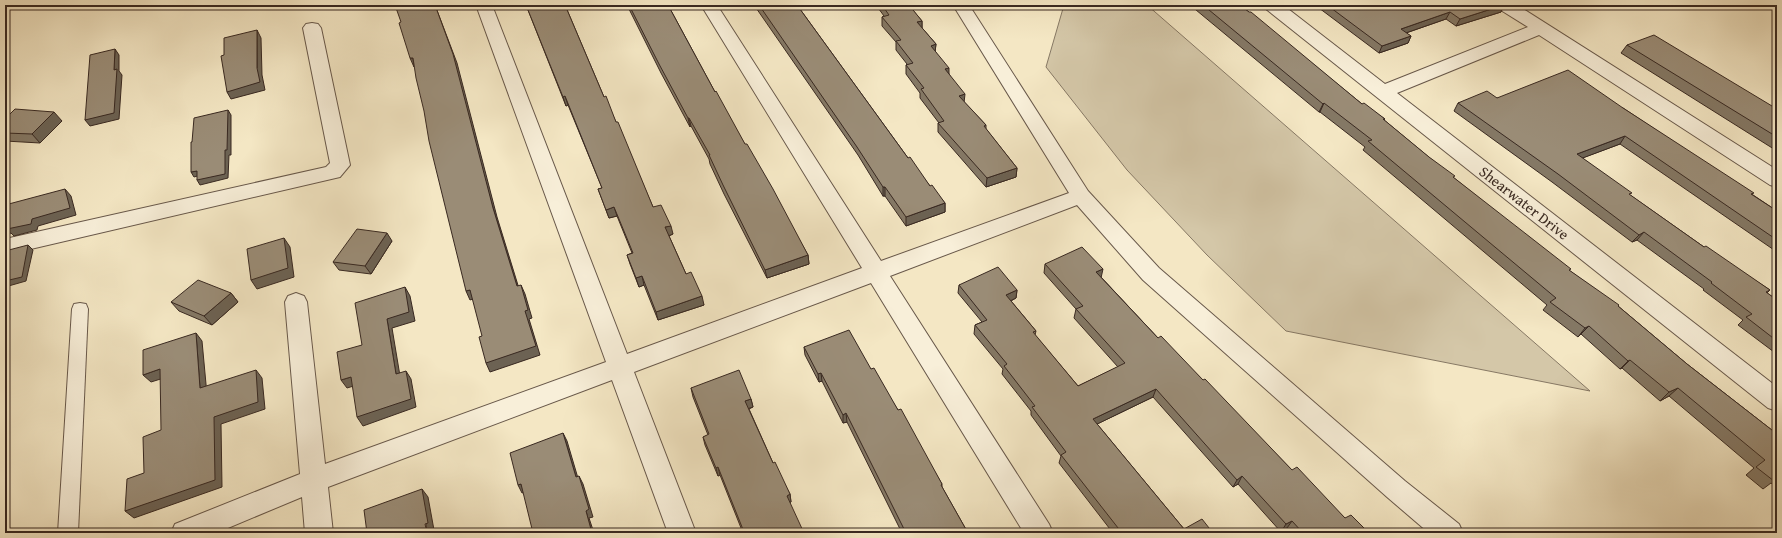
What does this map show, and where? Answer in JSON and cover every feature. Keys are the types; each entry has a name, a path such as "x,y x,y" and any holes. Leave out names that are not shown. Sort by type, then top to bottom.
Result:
{"street":[{"path":"484,5 682,533"},
{"path":"709,5 1039,533"},
{"path":"961,5 1081,196 1151,274 1396,489 1449,533"},
{"name":"Shearwater Drive","path":"1272,5 1777,401"},
{"path":"1505,5 1777,180"},
{"path":"5,247 333,172 340,164 312,28"},
{"path":"1383,92 1541,28"},
{"path":"185,533 314,480 1081,196"},
{"path":"296,302 319,533"}],"lane":[{"path":"68,533 80,309"}],"shaded area":[{"path":"1064,5 1147,5 1590,391 1286,331 1207,255 1127,170 1046,67"}],"building":[{"path":"395,5 435,5 453,54 493,208 517,286 521,285 528,310 525,311 536,346 486,363 479,337 482,336 470,290 466,291 429,141 413,58 410,58"},
{"path":"526,5 565,5 604,97 606,96 616,122 618,122 653,207 661,205 671,226 665,227 686,274 691,272 702,296 656,312 642,276 636,278 627,255 633,253 614,207 606,210 598,189 602,188"},
{"path":"629,5 668,5 715,92 716,91 745,144 747,144 773,189 808,255 765,270 723,185 710,155 688,118"},
{"path":"759,5 797,5 908,158 910,157 930,186 932,185 945,203 906,217 885,187 883,187"},
{"path":"882,5 909,5 922,21 917,22 936,44 931,46 949,68 945,69 965,94 959,96 986,125 984,126 1017,168 987,178 938,123 944,121 921,89 924,88 906,65 913,63 896,41 901,40 882,17 889,15"},
{"path":"1203,5 1240,5 1251,12 1362,104 1364,103 1385,119 1383,119 1429,157 1455,176 1453,177 1571,269 1569,270 1619,305 1618,306 1687,364 1777,434 1777,479 1774,481 1756,467 1765,460 1678,388 1669,392 1630,360 1628,361 1589,326 1585,328 1550,302 1556,298 1368,141 1372,140 1324,103 1323,104"},
{"path":"1327,5 1504,5 1460,19 1450,12 1401,29 1411,36 1382,46"},
{"path":"257,30 257,68 260,82 227,92 221,56 224,55 224,38"},
{"path":"1654,35 1777,109 1777,137 1627,45"},
{"path":"115,49 114,70 117,69 114,113 85,120 90,55"},
{"path":"1568,70 1623,108 1754,193 1751,194 1777,211 1777,240 1625,136 1577,154 1632,193 1629,194 1704,247 1706,246 1770,290 1766,292 1777,300 1777,341 1746,317 1752,314 1711,283 1712,282 1644,232 1639,235 1558,174 1458,103 1487,91 1497,98"},
{"path":"15,109 54,112 32,134 5,133 5,119"},
{"path":"228,110 225,174 197,180 197,171 191,172 191,142 194,118"},
{"path":"65,189 70,208 32,219 31,224 7,229 8,225 5,226 5,205"},
{"path":"357,229 387,233 365,266 333,262"},
{"path":"284,238 288,268 251,280 247,249"},
{"path":"28,245 22,277 5,281 5,251"},
{"path":"1082,247 1103,269 1096,272 1158,338 1161,336 1203,380 1205,379 1292,470 1297,467 1345,518 1351,515 1369,533 1303,533 1292,521 1286,524 1242,476 1237,480 1156,389 1093,419 1184,529 1202,519 1213,533 1122,533 1061,455 1066,452 1032,407 1035,406 1004,366 1007,364 975,325 987,320 959,285 998,267 1017,290 1006,295 1036,331 1033,332 1078,386 1125,363 1076,309 1083,306 1045,264"},
{"path":"198,280 231,293 204,316 171,302"},
{"path":"405,287 409,312 387,319 396,374 406,371 411,399 357,417 351,377 341,380 337,352 362,345 355,303"},
{"path":"849,330 871,369 874,368 898,410 901,409 968,533 906,533 846,413 843,415 821,373 818,374 804,347"},
{"path":"196,333 200,388 256,370 258,402 214,417 215,480 125,511 127,479 144,473 143,437 161,430 160,369 143,375 143,350"},
{"path":"739,370 751,399 745,401 773,463 775,462 790,494 787,496 804,533 743,533 744,532 718,467 716,468 703,437 709,434 691,388"},
{"path":"563,433 576,477 579,476 589,509 586,511 592,533 533,533 521,484 518,485 510,453"},
{"path":"422,489 428,523 425,524 427,533 367,533 364,510"}]}
